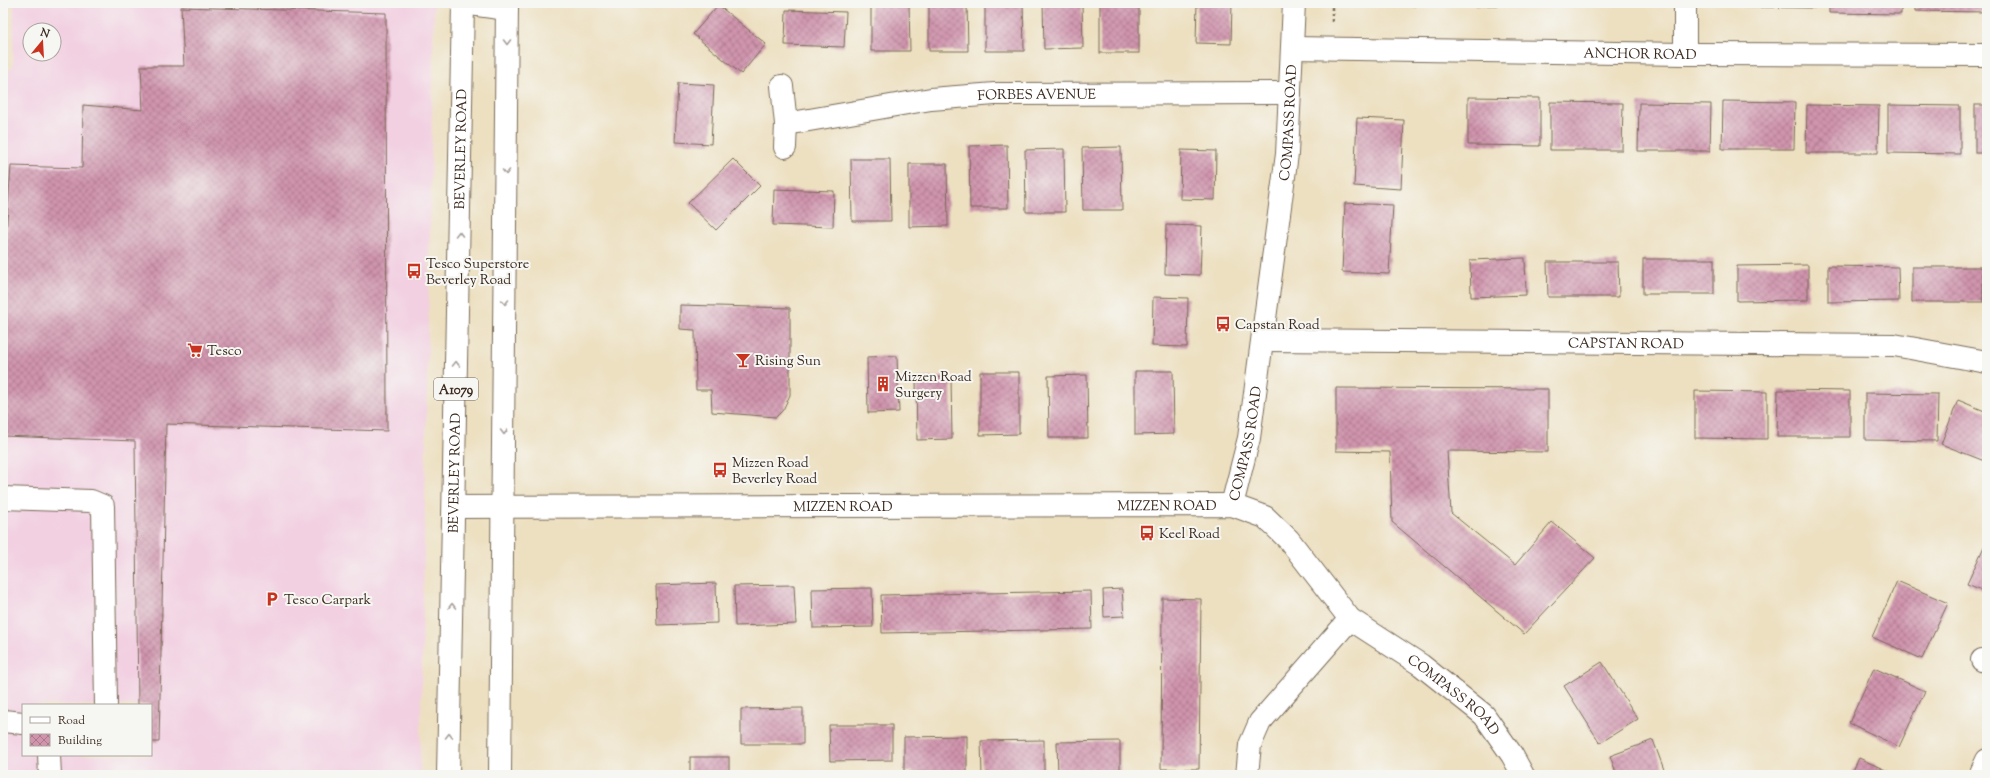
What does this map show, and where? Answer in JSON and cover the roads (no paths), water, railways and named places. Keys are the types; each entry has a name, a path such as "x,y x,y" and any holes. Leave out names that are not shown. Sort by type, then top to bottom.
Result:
{"street":[{"path":"463,3 507,6 500,775"},
{"name":"BEVERLEY ROAD","path":"448,775 463,3"},
{"name":"COMPASS ROAD","path":"1294,3 1287,154 1249,438 1232,506 1265,517 1289,540 1350,619 1421,665 1484,715 1512,755 1523,775"},
{"path":"1685,3 1685,54"},
{"name":"ANCHOR ROAD","path":"1293,48 1685,54 1987,55"},
{"path":"782,86 786,124 785,147"},
{"name":"FORBES AVENUE","path":"786,124 931,99 996,94 1290,93"},
{"name":"CAPSTAN ROAD","path":"1263,340 1894,345 1987,362"},
{"path":"3,498 91,501 103,506 106,704"},
{"name":"MIZZEN ROAD","path":"454,507 1232,506"},
{"path":"1247,775 1250,745 1260,722 1350,619"},
{"path":"3,721 22,723"},
{"path":"49,756 50,775"},
{"path":"1980,775 1987,760"}],"place":[{"name":"Tesco Superstore Beverley Road","path":"414,271"},
{"name":"Capstan Road","path":"1223,324"},
{"name":"Tesco","path":"195,350"},
{"name":"Rising Sun","path":"743,360"},
{"name":"Mizzen Road Surgery","path":"883,384"},
{"name":"Mizzen Road Beverley Road","path":"720,470"},
{"name":"Keel Road","path":"1147,533"},
{"name":"Tesco Carpark","path":"272,599"}]}
